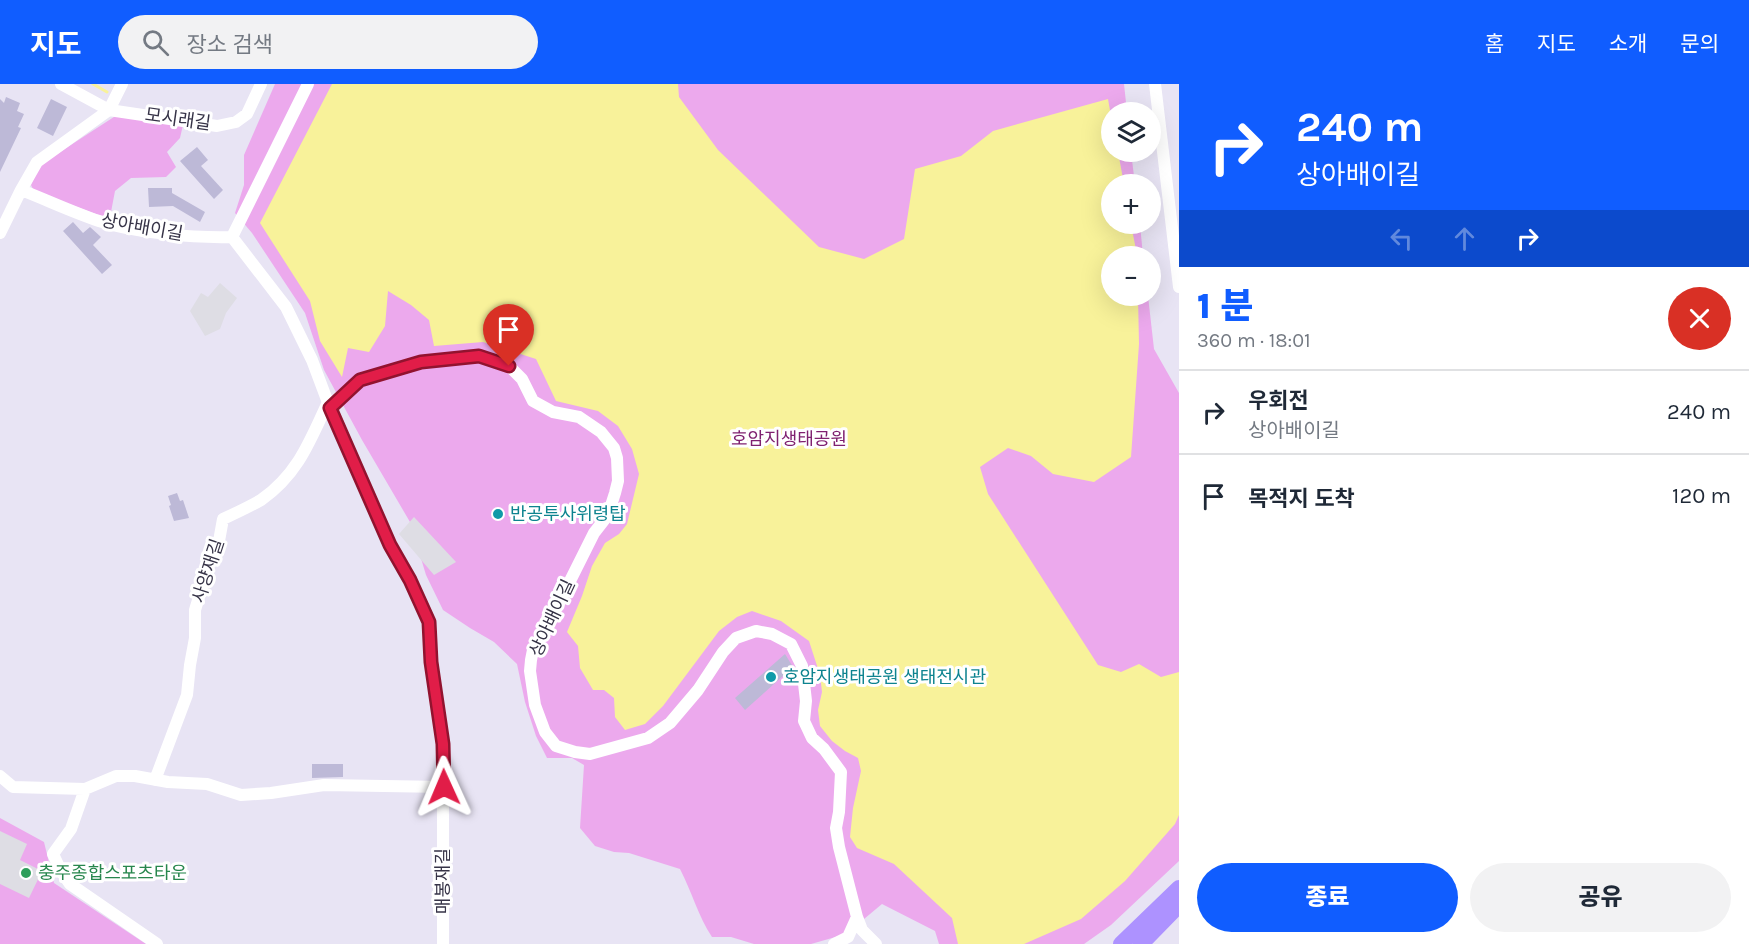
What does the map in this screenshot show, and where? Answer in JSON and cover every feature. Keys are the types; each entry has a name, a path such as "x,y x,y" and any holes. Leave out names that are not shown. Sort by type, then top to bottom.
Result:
{"main road":[{"path":"1121,944 1179,888"},
{"path":"1141,944 1179,905"}],"street":[{"name":"모시래길","path":"62,84 108,110 217,126 236,122 247,114 261,84"},
{"path":"308,84 232,237 286,307 312,360 329,405"},
{"path":"1155,84 1179,287"},
{"path":"0,233 37,162 108,110 122,85"},
{"name":"상아배이길","path":"21,190 100,221 141,230 232,237"},
{"name":"상아배이길","path":"329,405 360,380 421,362 479,356 509,366 522,379 533,401 553,412 579,417 601,432 614,448 617,458 618,481 615,493 608,515 594,533 533,650 531,660 530,671 535,705 545,732 556,746 575,753 590,754 648,738 669,723 691,698 723,652 736,638 756,631 772,634 791,644 802,666 806,701 804,721 812,738 824,748 841,772 836,828 856,917 862,930 876,944"},
{"name":"사양재길","path":"155,780 187,695 195,638 195,610 208,567 219,541 223,519 260,500 287,478 306,452 329,405"},
{"name":"매봉재길","path":"329,405 390,545 410,580 429,622 431,662 443,744 443,944"},
{"path":"0,777 13,787 85,789 116,776 135,776 168,782 207,784 241,795 324,785 444,787"},
{"path":"85,789 71,829 53,854 61,872 70,884 157,944"},
{"path":"834,944 848,937 856,917"}],"green space":[{"name":"호암지생태공원","path":"275,84 1124,84 1126,102 1101,102 1101,162 1132,162 1134,174 1101,174 1101,234 1141,234 1142,246 1101,246 1101,306 1149,306 1154,349 1179,393 1179,861 1111,925 1084,944 939,944 935,931 882,904 846,934 811,944 754,944 731,937 712,937 680,869 629,853 614,852 595,846 580,828 584,765 572,758 547,758 536,736 525,702 517,664 494,642 443,610 426,575 410,522 324,370 305,313 252,233 235,213 244,185 244,155"},
{"path":"117,115 183,125 180,138 167,152 176,167 166,177 131,178 115,191 111,212 104,217 34,191 31,185 40,165"},
{"name":"충주종합스포츠타운","path":"0,818 44,842 54,883 146,944 0,944"}],"shaded area":[{"name":"호암지생태공원","path":"332,84 678,84 679,97 718,150 819,247 864,259 904,239 915,169 961,156 993,131 1108,99 1109,102 1101,102 1101,162 1120,162 1122,174 1101,174 1101,234 1133,234 1135,246 1101,246 1101,306 1138,306 1139,344 1131,457 1094,482 1053,474 1031,456 1008,448 980,467 988,494 1098,665 1121,672 1139,664 1161,677 1179,672 1179,815 1175,824 1125,881 1081,919 1024,944 958,944 952,918 894,864 857,848 850,837 853,808 861,771 858,758 832,741 820,726 818,710 822,692 820,675 809,641 781,621 752,611 737,617 719,631 663,706 645,724 625,730 615,717 614,698 604,690 593,690 580,668 578,646 567,632 592,566 605,543 619,534 627,524 639,474 632,449 618,426 598,411 556,401 536,359 483,342 434,346 429,320 411,305 388,291 385,326 369,352 348,348 342,377 320,341 310,301 260,223"},
{"path":"220,283 237,298 226,313 220,329 205,336 190,311 201,293 208,297"},
{"path":"414,517 456,562 434,575 399,534"},
{"path":"0,831 27,844 20,860 42,871 29,898 0,884"}],"building":[{"path":"6,97 20,103 17,111 24,114 18,127 21,128 0,172 0,99 4,103"},
{"path":"51,99 67,107 53,136 37,128"},
{"path":"197,147 208,160 201,166 223,190 214,199 180,161"},
{"path":"148,188 172,188 172,193 205,212 200,222 173,206 149,207"},
{"path":"73,222 83,233 90,227 101,237 93,245 112,265 102,274 63,231"},
{"path":"177,493 180,501 183,500 189,518 174,521 168,496"},
{"name":"호암지생태공원 생태전시관","path":"785,654 793,667 745,710 735,698"},
{"path":"312,764 343,764 343,777 312,778"}],"waterway":[{"path":"93,84 107,92"}],"place":[{"name":"반공투사위령탑","path":"498,514"},
{"name":"호암지생태공원 생태전시관","path":"771,677"},
{"name":"충주종합스포츠타운","path":"26,873"}],"route":[{"path":"444,787 443,744 435,698 429,622 410,580 390,545 330,408 360,380 421,362 479,356 509,366"}]}
